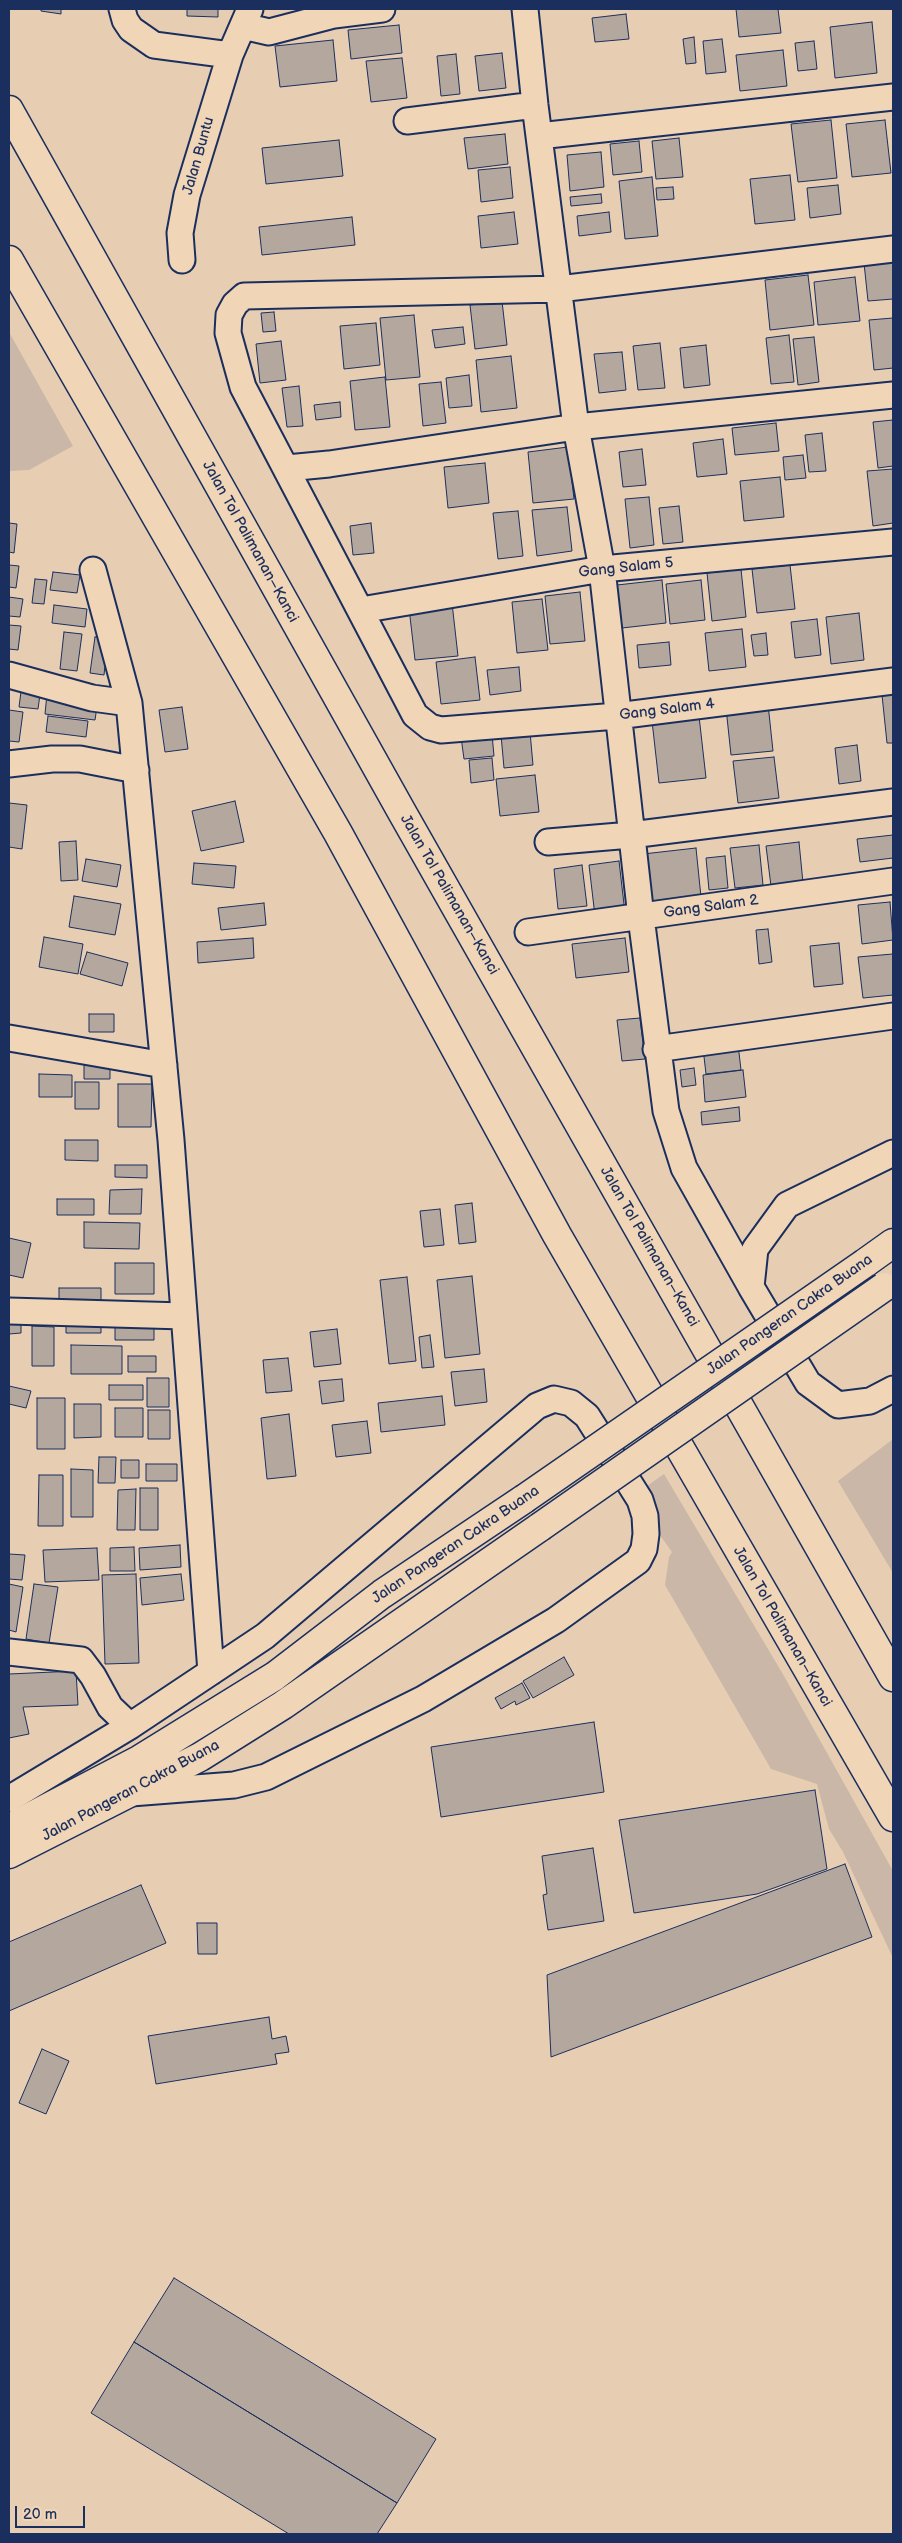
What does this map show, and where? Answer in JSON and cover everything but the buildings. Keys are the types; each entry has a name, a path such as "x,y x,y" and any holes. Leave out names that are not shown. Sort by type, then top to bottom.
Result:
{"main road":[{"name":"Jalan Tol Palimanan–Kanci","path":"9,110 403,814 893,1677"},
{"name":"Jalan Tol Palimanan–Kanci","path":"9,260 338,833 557,1235 893,1817"},
{"name":"Jalan Pangeran Cakra Buana","path":"9,1828 139,1760 275,1676 382,1594 524,1499 893,1243"},
{"name":"Jalan Pangeran Cakra Buana","path":"9,1854 200,1757 283,1705 888,1284"}],"street":[{"path":"122,9 124,20 131,29 154,45 230,55"},
{"path":"253,24 382,9"},
{"path":"525,9 535,105 576,427 602,569 617,716 656,1049 666,1111 684,1168 808,1383 838,1404 870,1401 893,1389"},
{"name":"Jalan Buntu","path":"182,260 180,232 186,195 230,55 253,24"},
{"path":"539,136 893,97"},
{"path":"407,121 535,105"},
{"path":"362,610 243,388 228,333 229,315 235,304 244,296 559,288 893,249"},
{"path":"287,468 330,464 576,427 893,395"},
{"name":"Gang Salam 5","path":"362,610 602,569 893,542"},
{"path":"93,570 130,703 164,1065 211,1672"},
{"name":"Gang Salam 4","path":"362,610 415,715 430,727 441,730 617,716 893,681"},
{"path":"9,675 92,698 130,703"},
{"path":"9,764 52,759 80,759 136,770"},
{"path":"548,842 631,835 893,802"},
{"name":"Gang Salam 2","path":"528,932 893,881"},
{"path":"656,1049 893,1016"},
{"path":"9,1038 164,1065"},
{"path":"751,1287 755,1249 787,1205 893,1153"},
{"path":"9,1312 184,1316"},
{"path":"9,1799 130,1726 265,1636 524,1414 544,1402 554,1399 571,1403 587,1416 640,1500 645,1516 646,1534 644,1549 638,1562 556,1620 423,1699 266,1777 234,1785 131,1793"},
{"path":"9,1652 81,1660 93,1676 110,1707 130,1726"}],"shaded area":[{"path":"9,332 73,446 29,470 9,471"},
{"path":"893,1439 893,1573 838,1481"},
{"path":"664,1474 784,1676 893,1871 893,1958 843,1852 829,1829 817,1784 771,1769 665,1585 669,1557 672,1552 657,1531 640,1491"}]}
